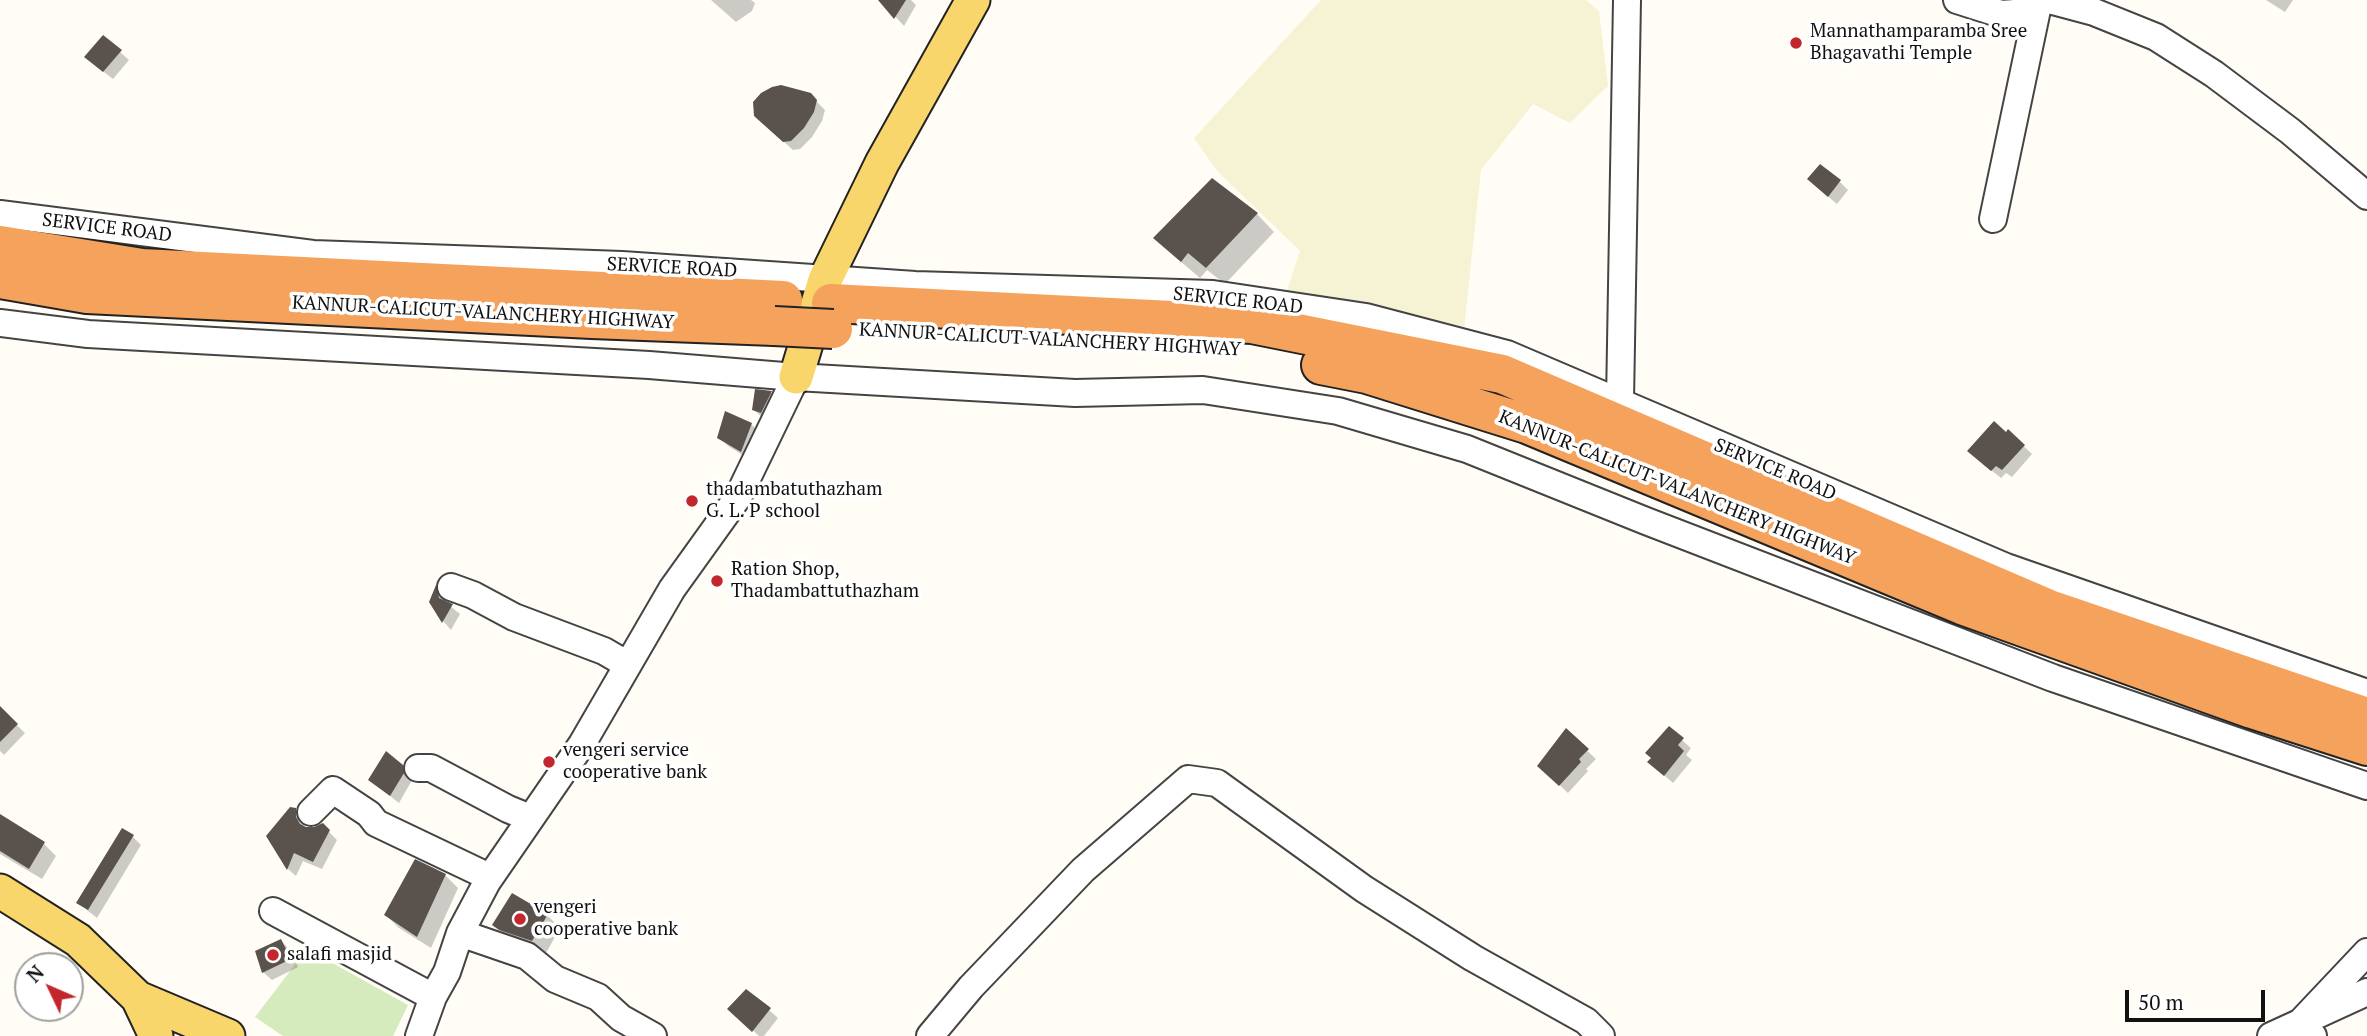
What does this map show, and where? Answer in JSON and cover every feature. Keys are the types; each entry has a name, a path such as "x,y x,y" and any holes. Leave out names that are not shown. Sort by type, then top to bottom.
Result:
{"highway":[{"path":"0,245 142,268 779,313"},
{"name":"KANNUR-CALICUT-VALANCHERY HIGHWAY","path":"0,279 87,294 606,320 779,313 830,304 1237,348 1367,374 1527,424 1962,605 2252,709 2367,747"},
{"path":"830,304 1252,324 1502,374 2049,609 2367,718"}],"main road":[{"path":"796,377 830,304 883,163 973,0"},
{"path":"0,891 78,940 138,998 156,1036"},
{"path":"138,998 228,1036"}],"street":[{"path":"1620,401 1627,0"},
{"path":"1957,0 2001,14 2016,13 2037,0"},
{"path":"1993,219 2037,0"},
{"path":"2049,0 2094,12 2156,37 2236,90 2367,195"},
{"name":"SERVICE ROAD","path":"0,214 313,254 622,265 776,274 830,304 1213,294 1366,317 1507,354 2006,567 2367,693"},
{"path":"0,323 89,334 649,365 796,377 1075,393 1203,390 1338,411 1467,449 2053,678 2367,786"},
{"path":"419,1036 433,997 447,972 460,933 491,876 582,744 672,589 737,497 796,377"},
{"path":"451,587 473,594 514,617 604,651 628,665"},
{"path":"418,768 431,768 530,818"},
{"path":"930,1036 971,987 1083,870 1188,779 1217,782 1364,889 1473,958 1586,1021 1601,1036"},
{"path":"311,812 333,790 369,814 376,823 491,876"},
{"path":"273,911 433,997"},
{"path":"460,933 527,956 555,979 598,997 621,1018 653,1036"},
{"path":"2306,1030 2367,952"},
{"path":"2271,1036 2306,1030 2367,992"}],"shaded area":[{"path":"1321,0 1586,0 1599,11 1608,86 1570,123 1533,104 1481,170 1463,339 1285,296 1300,251 1217,171 1194,138"}],"green space":[{"path":"307,949 408,1005 393,1036 283,1036 255,1017"}],"building":[{"path":"878,0 906,0 894,19"},
{"path":"103,35 122,50 103,72 84,57"},
{"path":"781,85 811,93 817,100 814,112 804,128 791,141 783,142 754,116 753,102 761,93"},
{"path":"1820,164 1841,180 1828,197 1807,179"},
{"path":"1212,178 1258,213 1206,268 1188,253 1181,262 1153,238"},
{"path":"755,389 772,391 761,413 752,410"},
{"path":"725,411 752,423 741,452 717,438"},
{"path":"1994,421 2006,432 2008,429 2025,445 2002,470 1996,466 1991,471 1967,451"},
{"path":"436,585 439,598 453,604 442,623 429,602"},
{"path":"0,706 18,724 0,742"},
{"path":"1669,726 1684,738 1678,745 1684,751 1664,776 1647,762 1651,758 1645,753"},
{"path":"1566,728 1589,749 1559,786 1537,766"},
{"path":"386,751 403,765 404,773 390,796 368,780"},
{"path":"290,807 296,808 296,817 300,824 314,827 323,823 330,830 313,862 294,853 287,870 266,836"},
{"path":"0,814 45,842 29,869 0,851"},
{"path":"122,828 134,835 88,910 76,903"},
{"path":"415,859 446,874 417,937 384,915"},
{"name":"vengeri cooperative bank","path":"512,893 548,914 532,941 492,925"},
{"name":"salafi masjid","path":"281,939 291,959 262,973 255,951"},
{"path":"746,989 771,1008 752,1032 727,1009"}],"place":[{"name":"Mannathamparamba Sree Bhagavathi Temple","path":"1796,43"},
{"name":"thadambatuthazham G. L. P school","path":"692,501"},
{"name":"Ration Shop, Thadambattuthazham","path":"717,581"},
{"name":"vengeri service cooperative bank","path":"549,762"},
{"name":"vengeri cooperative bank","path":"520,919"},
{"name":"salafi masjid","path":"273,955"}]}
